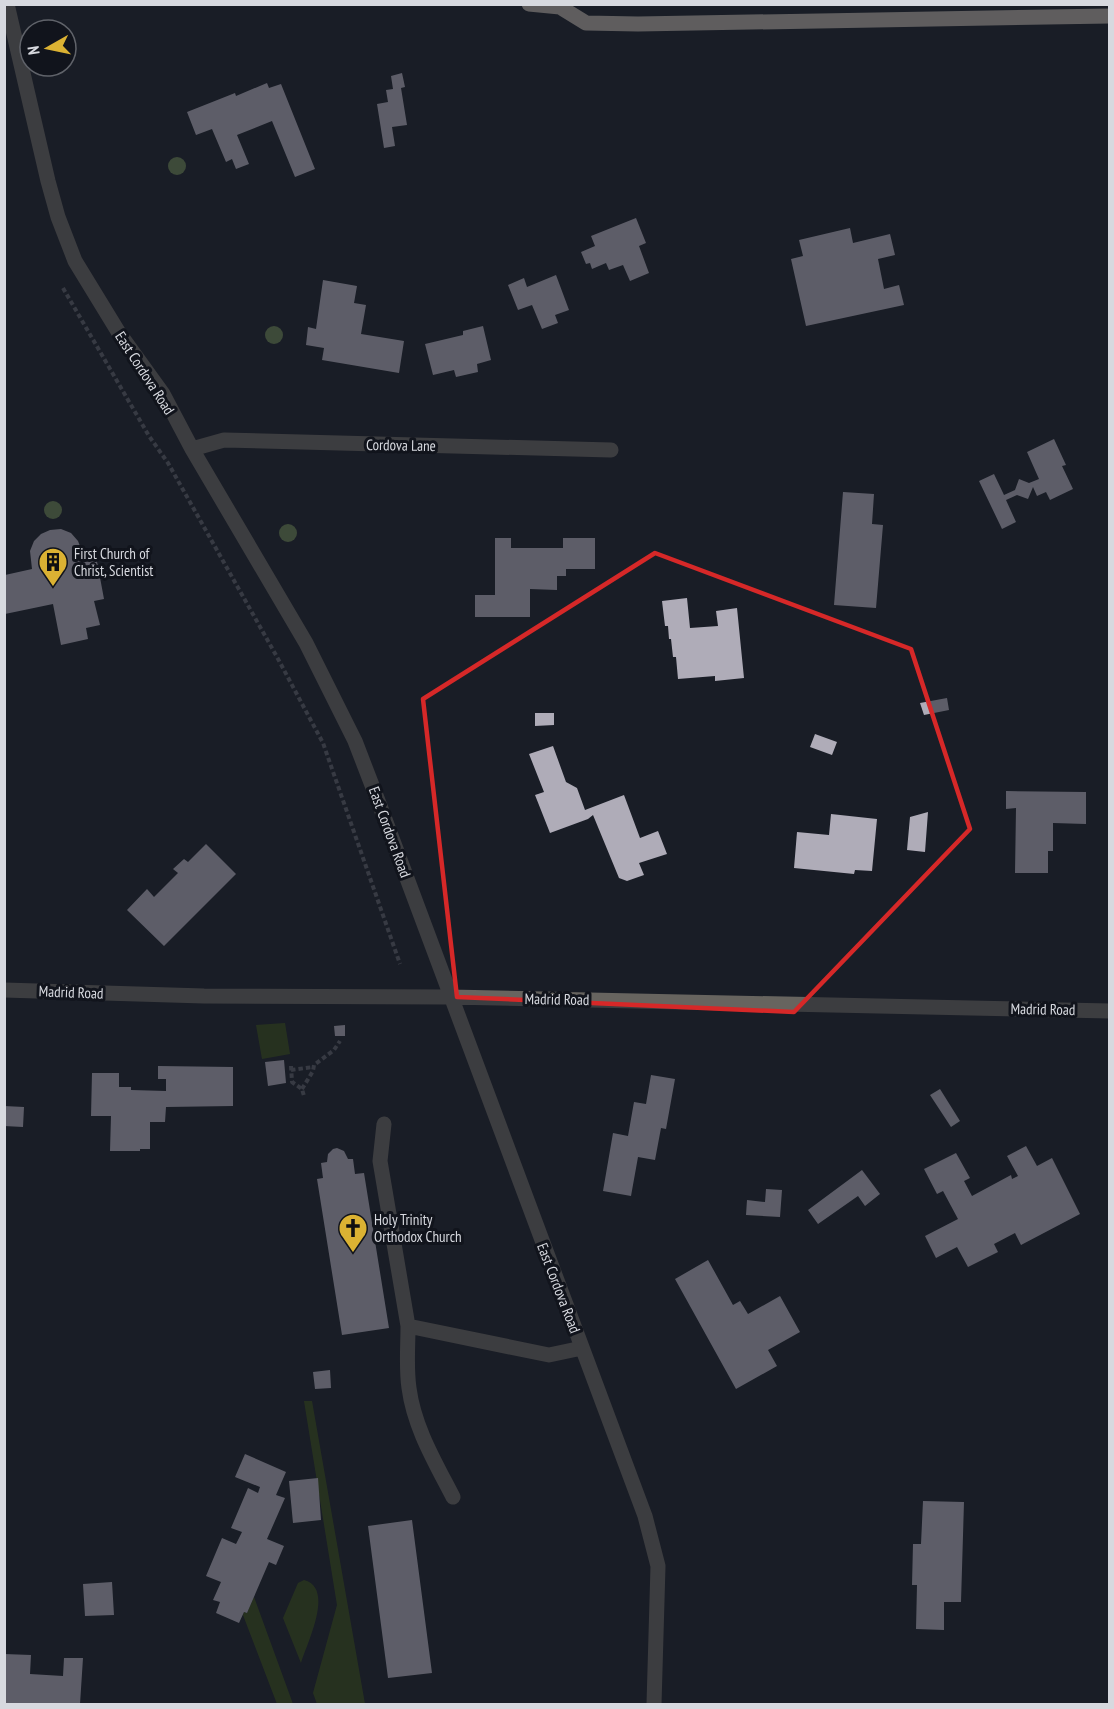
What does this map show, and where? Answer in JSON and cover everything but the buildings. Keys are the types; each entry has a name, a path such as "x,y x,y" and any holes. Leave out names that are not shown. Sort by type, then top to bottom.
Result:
{"main road":[{"path":"529,4 561,6 586,23 1110,16"}],"street":[{"name":"East Cordova Road","path":"7,4 48,181 58,217 75,261 119,333 163,394 306,643 350,731 381,806 450,997 645,1516 657,1566 654,1704"},
{"name":"Cordova Lane","path":"192,448 224,440 611,450"},
{"name":"Madrid Road","path":"4,990 204,996 450,997 1110,1011"},
{"path":"384,1124 380,1161 408,1326 408,1387 414,1414 429,1452 453,1497"},
{"path":"408,1326 549,1355 582,1348"}],"path":[{"path":"59,280 149,436 168,463 323,743 400,964"},
{"path":"304,1096 302,1089 292,1082 291,1068 313,1067 334,1050 340,1041"},
{"path":"302,1089 314,1071 313,1067"}],"highlighted area":[{"path":"655,553 911,649 970,829 794,1012 457,997 423,699"}],"green space":[{"path":"285,1023 290,1054 262,1059 256,1025"},
{"path":"304,1401 312,1401 365,1704 317,1704 313,1693 337,1605"},
{"path":"304,1580 313,1585 318,1605 313,1630 301,1663 283,1618 298,1583"},
{"path":"254,1597 293,1704 277,1704 243,1615 244,1612 247,1613"}],"place":[{"name":"First Church of Christ, Scientist","path":"53,588"},
{"name":"Holy Trinity Orthodox Church","path":"353,1254"}]}
